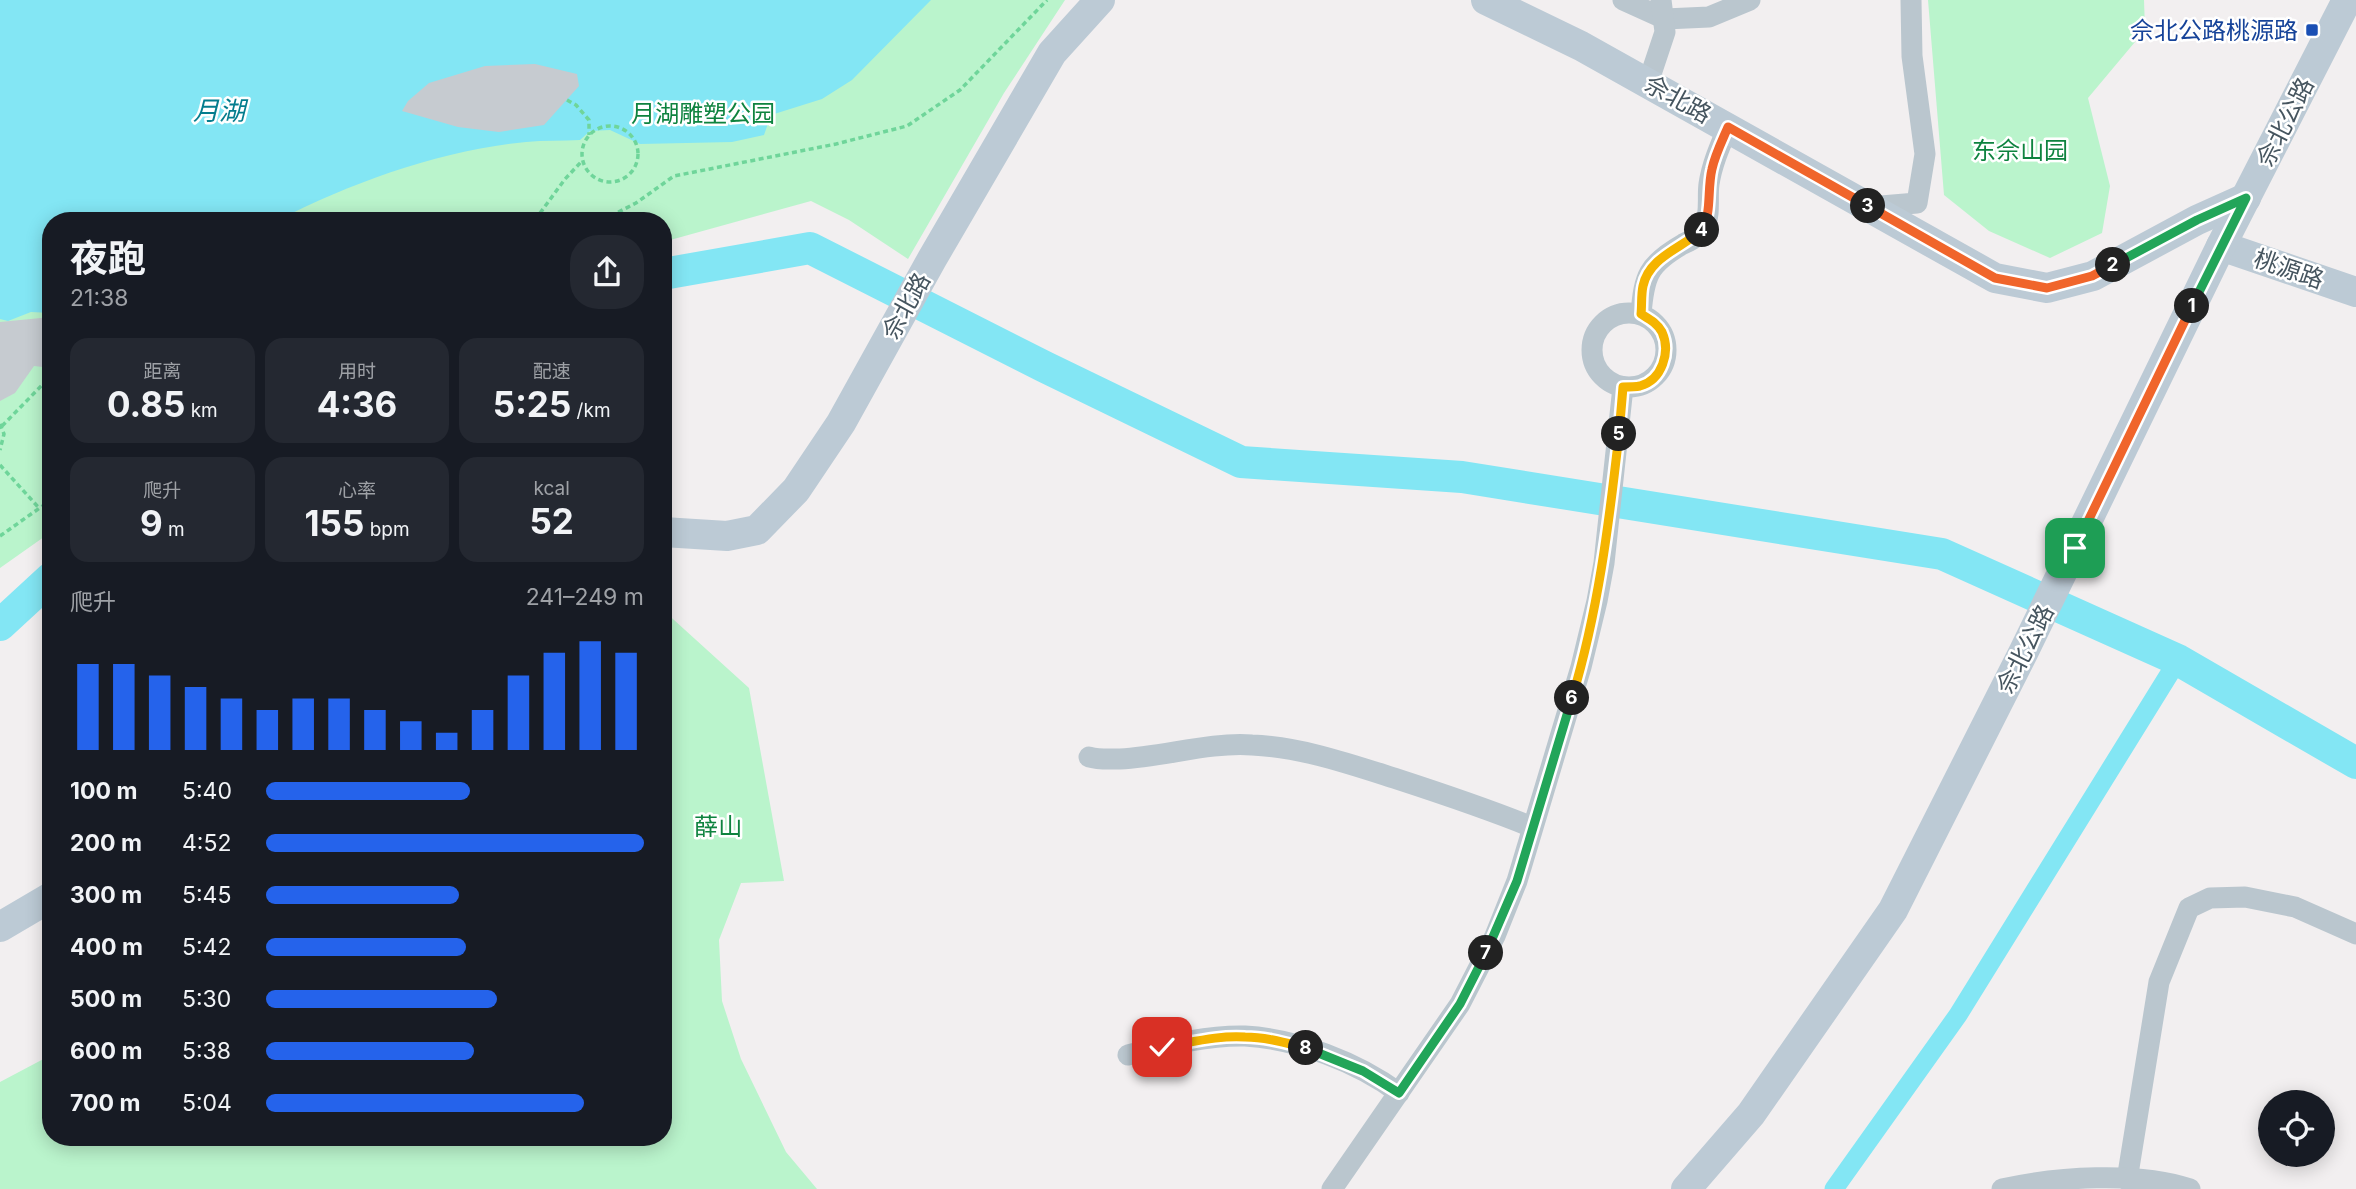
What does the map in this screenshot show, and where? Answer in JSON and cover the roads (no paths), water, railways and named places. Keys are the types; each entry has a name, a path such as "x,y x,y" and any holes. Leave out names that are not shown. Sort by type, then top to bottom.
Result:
{"main road":[{"name":"佘北路","path":"672,533 727,536 757,530 796,490 841,423 932,259 1052,53 1100,0"},
{"name":"佘北路","path":"1486,0 1581,46 1995,278 2047,288 2092,276 2197,220 2246,198"},
{"name":"佘北公路","path":"1686,1189 1751,1114 1893,910 2075,548 2221,246 2347,0"},
{"name":"桃源路","path":"2221,246 2356,292"},
{"path":"0,927 42,902"}],"street":[{"path":"1623,0 1709,17 1750,0"},
{"path":"1869,207 1917,203 1925,153 1912,56 1911,0"},
{"path":"1648,83 1665,32 1663,10"},
{"path":"1641,314 1643,284 1653,267 1669,252 1704,229 1712,168 1728,127"},
{"path":"1627,312 1641,314 1655,323 1662,332 1666,349 1663,366 1653,378 1641,386 1623,387 1608,382 1596,368 1591,349 1598,327 1613,316 1627,312"},
{"path":"1332,1189 1460,1004 1495,936 1517,881 1581,667 1604,563 1623,387"},
{"path":"1088,757 1097,760 1145,758 1201,748 1253,745 1298,751 1357,766 1532,827"},
{"path":"2127,1180 2159,982 2189,908 2210,898 2245,897 2295,907 2356,934"},
{"path":"1128,1055 1213,1038 1244,1036 1306,1048 1363,1071 1399,1093"},
{"path":"2002,1189 2042,1180 2127,1180 2176,1184 2190,1189"}],"water":[{"name":"月湖","path":"0,0 931,0 852,80 822,99 771,115 764,135 732,142 640,144 610,130 590,131 580,140 533,141 495,146 399,170 295,212 42,212 42,313 31,312 8,321 0,319"}],"waterway":[{"path":"672,272 810,248 1241,462 1462,477 1942,554 2178,660 2356,763"},
{"path":"0,625 42,586"},
{"path":"1834,1189 1958,1015 2178,660"}],"place":[{"name":"佘北公路桃源路","path":"2312,30"}],"park label":[{"name":"月湖雕塑公园","path":"703,113"},
{"name":"东佘山园","path":"2020,150"},
{"name":"薛山","path":"718,826"}]}
